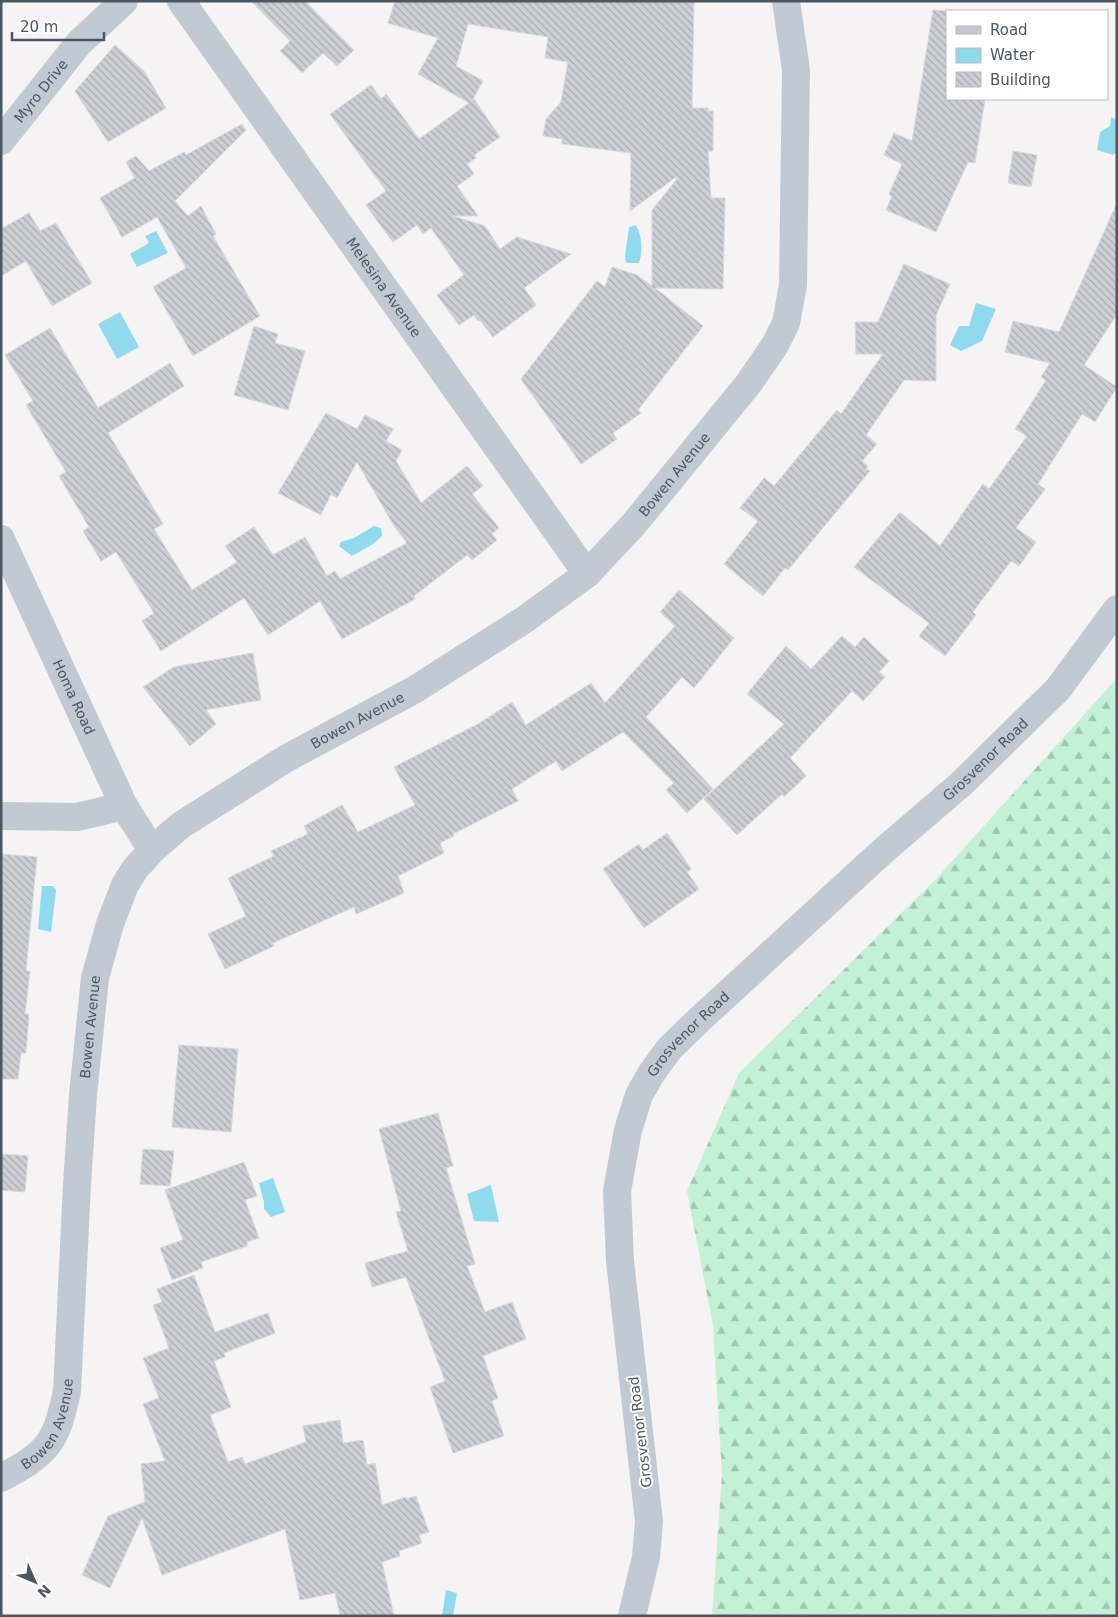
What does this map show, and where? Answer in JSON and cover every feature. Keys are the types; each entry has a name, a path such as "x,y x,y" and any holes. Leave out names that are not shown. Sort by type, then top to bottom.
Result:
{"street":[{"name":"Myro Drive","path":"1,141 79,43 124,1"},
{"name":"Melesina Avenue","path":"181,1 586,574"},
{"name":"Bowen Avenue","path":"1,1478 32,1462 50,1444 60,1422 67,1391 80,1144 95,978 110,924 134,869 152,850 181,825 287,758 414,690 524,620 586,574 634,524 748,383 775,345 786,324 793,285 796,70 786,1"},
{"name":"Homa Road","path":"1,539 124,806 152,850"},
{"name":"Grosvenor Road","path":"632,1616 646,1558 649,1522 620,1261 617,1191 628,1130 639,1095 669,1049 824,904 961,784 1058,689 1117,609"},
{"path":"1,816 78,817 124,806"}],"green space":[{"path":"1117,678 1117,1616 712,1616 722,1474 713,1325 687,1191 739,1073 937,878"}],"water":[{"path":"1111,117 1117,120 1117,152 1113,155 1097,150 1100,132 1110,126"},
{"path":"636,225 641,239 639,263 626,263 625,256 629,227"},
{"path":"156,231 168,253 137,267 130,254 149,243 145,236"},
{"path":"976,303 996,309 982,341 961,351 950,345 959,326 969,326"},
{"path":"120,312 139,347 117,359 98,324"},
{"path":"374,526 381,528 382,536 373,544 352,556 339,546 341,542 354,538"},
{"path":"42,886 53,886 56,890 51,932 38,929"},
{"path":"273,1178 285,1212 271,1217 264,1209 259,1183"},
{"path":"491,1185 499,1222 474,1221 467,1194"},
{"path":"446,1590 457,1593 453,1616 442,1616"}],"building":[{"path":"251,1 305,1 354,50 337,66 323,53 302,73 280,51 290,41"},
{"path":"395,1 694,1 692,108 708,108 708,111 713,111 713,151 708,151 711,198 725,198 723,289 655,288 703,326 638,410 641,413 613,433 617,439 581,464 521,379 597,281 605,287 612,267 637,275 652,286 652,210 677,179 676,177 630,211 631,153 562,144 562,139 543,136 546,119 561,102 568,62 545,58 548,37 468,24 456,66 483,81 472,101 474,99 500,137 474,155 476,158 467,164 474,174 457,186 478,216 453,216 485,226 500,249 517,237 571,254 524,288 536,305 493,337 474,315 459,325 437,295 464,275 431,228 423,234 417,225 393,242 366,205 386,191 330,114 371,85 381,99 386,94 419,139 469,103 418,74 438,38 388,23"},
{"path":"933,10 946,11 946,100 985,100 975,163 968,162 936,232 886,210 892,196 889,194 902,164 884,155 894,133 912,141"},
{"path":"115,45 144,71 166,108 108,142 75,91"},
{"path":"242,124 246,130 175,201 188,216 201,206 216,234 213,236 260,316 193,356 153,287 186,268 157,217 122,237 100,198 135,178 126,162 136,156 149,171 184,152 186,155"},
{"path":"1013,151 1037,155 1031,187 1008,183"},
{"path":"1117,203 1117,314 1084,365 1117,387 1095,422 1082,414 1038,484 1045,489 1016,528 1036,542 1019,566 1011,561 973,612 976,615 945,656 919,636 929,623 854,567 900,512 940,546 983,484 989,489 1027,436 1015,429 1046,380 1041,377 1050,363 1005,352 1013,321 1059,332"},
{"path":"29,213 40,231 56,223 92,283 52,306 26,261 1,276 1,229"},
{"path":"904,264 950,284 936,315 936,381 904,380 866,435 877,444 862,461 868,466 866,469 870,471 788,570 785,568 763,596 724,564 758,521 740,508 764,478 774,486 837,410 841,414 883,354 856,354 855,322 878,322"},
{"path":"254,326 278,334 275,343 305,351 288,410 234,395"},
{"path":"50,328 98,408 170,363 184,386 108,433 163,524 154,529 192,590 237,562 225,546 254,527 273,555 305,537 327,576 335,571 340,579 407,543 394,526 357,462 337,498 331,494 321,515 278,493 326,413 357,429 365,415 393,429 386,441 402,450 396,461 421,503 467,466 483,486 472,494 499,528 492,534 497,540 472,560 467,555 414,596 415,599 342,639 320,601 268,635 244,598 161,651 142,621 154,613 116,552 101,561 83,531 89,527 59,476 66,472 26,405 33,401 5,355"},
{"path":"679,590 734,638 694,688 682,677 646,717 713,789 687,813 666,790 674,783 623,732 562,771 556,761 512,789 518,801 453,834 454,836 440,843 444,853 398,876 404,893 356,914 354,907 273,943 274,946 225,969 208,934 246,916 228,878 274,856 271,851 308,834 304,826 342,805 358,832 415,805 394,767 478,724 512,702 526,725 591,683 605,703 675,626 660,612"},
{"path":"842,636 855,647 864,637 889,661 879,672 885,677 863,701 852,691 790,758 806,776 784,797 782,794 737,835 704,799 784,724 747,694 786,646 811,669"},
{"path":"253,653 261,700 206,710 216,724 190,746 143,687 174,667"},
{"path":"667,833 691,869 687,872 699,889 644,928 603,869 639,844 643,850"},
{"path":"1,854 37,857 26,971 30,971 25,1014 29,1014 26,1053 21,1053 18,1079 1,1079"},
{"path":"179,1045 238,1049 231,1132 172,1127"},
{"path":"438,1113 453,1166 446,1168 475,1264 467,1266 485,1312 512,1302 526,1339 483,1356 498,1398 492,1401 504,1436 453,1453 430,1387 445,1381 406,1277 372,1287 365,1263 408,1251 396,1212 401,1211 379,1129"},
{"path":"143,1149 174,1151 170,1186 140,1184"},
{"path":"1,1154 28,1156 25,1192 1,1190"},
{"path":"244,1162 257,1196 245,1200 259,1238 247,1242 247,1246 201,1262 203,1268 172,1280 160,1248 183,1240 165,1190"},
{"path":"194,1275 215,1332 268,1313 275,1333 224,1353 225,1357 214,1361 231,1407 210,1415 228,1462 242,1457 245,1464 306,1442 303,1426 340,1420 343,1443 363,1440 367,1465 375,1463 382,1505 406,1497 406,1499 416,1496 429,1532 419,1535 422,1543 399,1551 400,1556 382,1562 394,1616 340,1616 335,1593 300,1600 285,1529 162,1575 142,1518 110,1588 82,1575 108,1516 145,1502 141,1464 165,1461 143,1404 159,1398 143,1358 169,1348 153,1305 162,1302 157,1289"}]}
